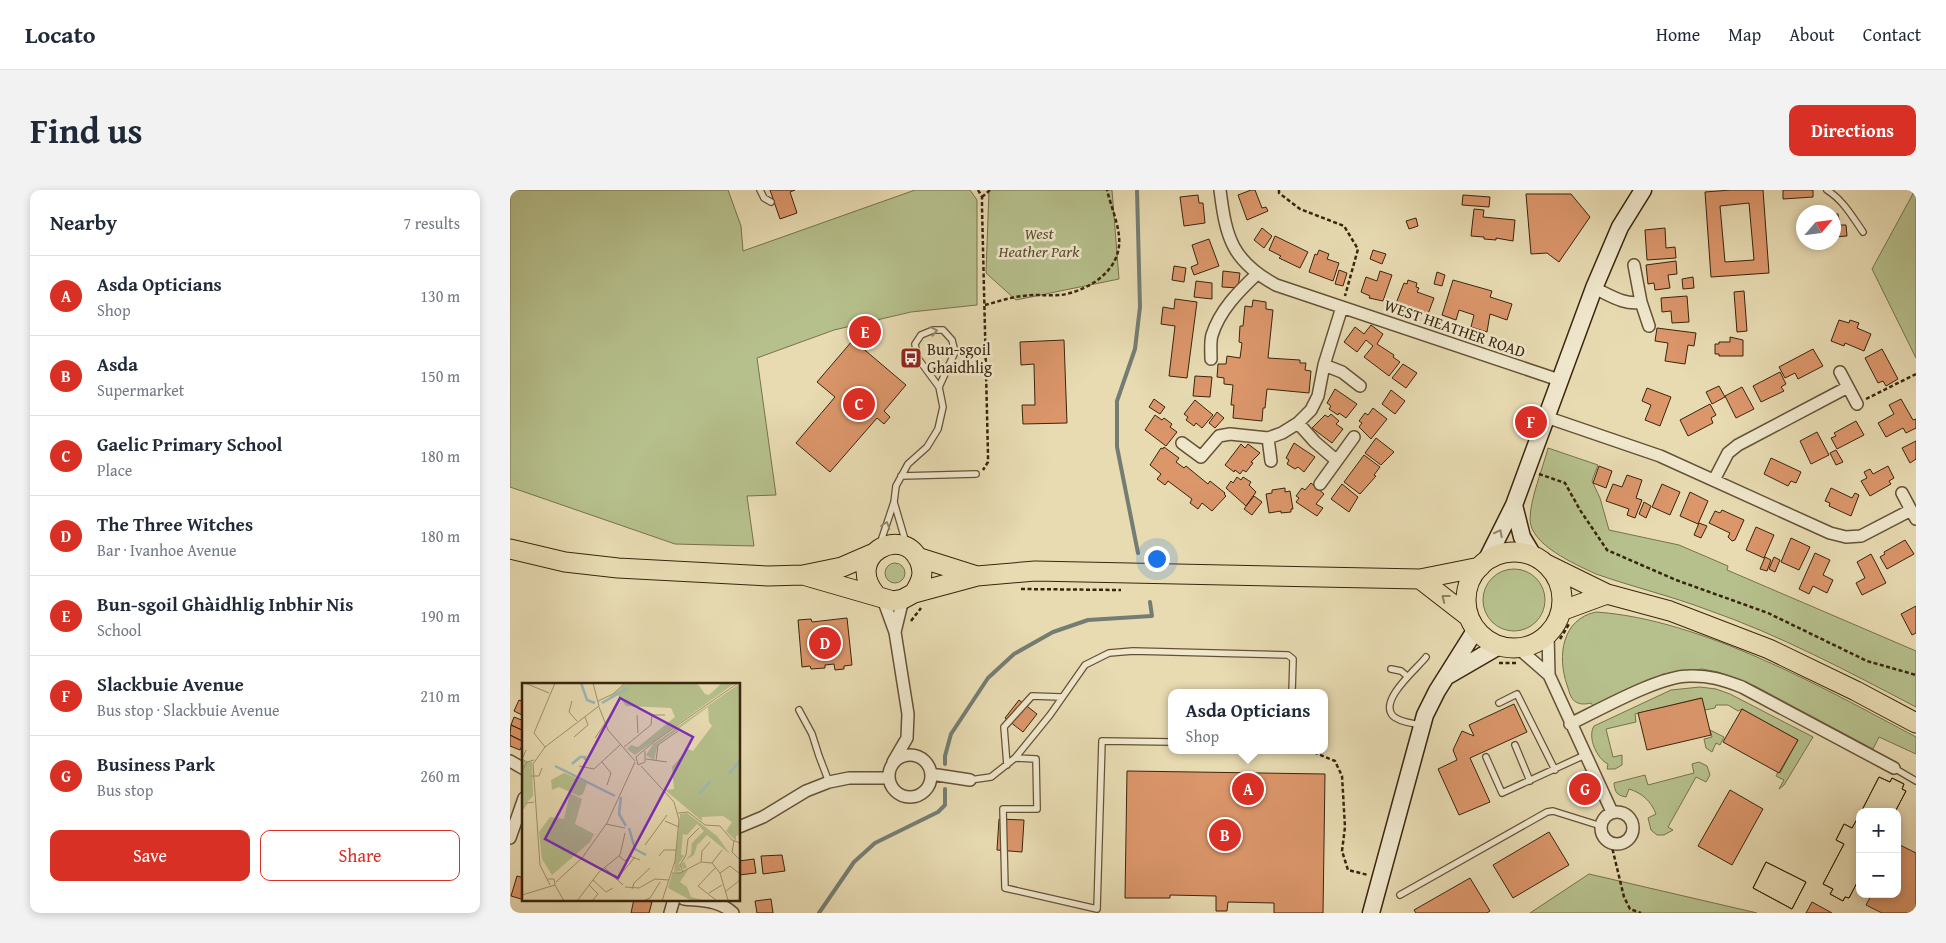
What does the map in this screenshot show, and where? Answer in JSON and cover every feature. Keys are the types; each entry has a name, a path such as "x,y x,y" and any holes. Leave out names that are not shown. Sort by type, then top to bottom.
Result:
{"main road":[{"path":"510,549 565,562 618,568 768,576 803,575 842,567 891,544 977,576"},
{"path":"876,551 867,562 865,573 869,587 880,597"},
{"path":"912,552 922,566 920,582 913,599"},
{"path":"803,575 894,601 913,599 977,576 1035,571 1420,579 1483,564 1501,554 1518,552 1607,594 1670,611 1724,630 1769,649 1916,723"},
{"path":"1540,561 1554,574 1560,586 1567,615"},
{"path":"1472,623 1466,604 1467,590 1472,578 1483,564"},
{"path":"1420,579 1472,623 1486,639 1518,656 1539,642 1554,637 1556,624 1567,615 1607,594"}],"street":[{"name":"WEST HEATHER ROAD","path":"1220,190 1223,218 1229,239 1242,260 1257,274 1276,285 1559,380"},
{"path":"1483,564 1514,505 1594,288 1620,227 1643,190"},
{"path":"1634,264 1641,302 1649,326"},
{"path":"1211,359 1211,337 1221,314 1233,297 1257,274"},
{"path":"1594,288 1627,302 1634,304 1641,302"},
{"path":"1182,443 1201,457 1219,436 1230,434 1268,438 1282,433 1298,422 1311,410 1318,396 1324,365 1342,307"},
{"path":"1324,365 1342,372 1360,386"},
{"path":"1840,372 1857,404"},
{"path":"1714,480 1728,453 1738,445 1848,387"},
{"path":"1546,417 1660,456 1830,534 1846,537 1861,536 1914,514 1902,493"},
{"path":"1298,422 1314,442 1336,460"},
{"path":"1320,484 1354,437"},
{"path":"1268,438 1271,461"},
{"path":"1514,505 1522,537 1540,561"},
{"path":"880,597 895,632 908,714 907,738 893,762 888,778 890,784 899,794 912,797 924,792 928,787 931,774 929,768 907,738"},
{"path":"895,632 898,620 913,599"},
{"path":"1371,913 1421,726 1472,623"},
{"path":"1554,637 1549,675 1612,812"},
{"path":"1445,678 1499,646"},
{"path":"1518,656 1549,675"},
{"path":"1570,724 1669,679 1687,676 1706,676 1742,687 1894,768"},
{"path":"893,762 904,755 911,755 923,760"},
{"path":"510,761 522,767"},
{"path":"931,774 970,780"},
{"path":"740,827 763,817 806,791 829,782 849,778 888,778"},
{"path":"510,838 522,804"},
{"path":"1612,812 1622,812 1627,814 1634,828 1633,833 1622,844 1611,843 1603,836 1601,826 1604,817 1612,812"},
{"path":"670,913 674,900"},
{"path":"694,900 714,902 725,906 733,913"}],"lane":[{"path":"760,190 764,198 771,202"},
{"path":"1827,190 1836,196 1849,210 1862,232"},
{"path":"876,551 894,502 896,486 901,476 908,464 927,446 938,428 943,407 939,386 917,357 915,344 921,335 933,330 943,330 952,340 955,352 939,386"},
{"path":"901,476 976,474"},
{"path":"894,502 912,552"},
{"path":"970,780 991,777 1015,758 1050,715 1085,666 1109,653 1133,651 1288,655 1293,659 1292,689"},
{"path":"1421,726 1397,718 1391,712 1392,701 1407,676 1426,657"},
{"path":"1391,668 1401,671 1407,676"},
{"path":"1499,703 1518,694 1555,770"},
{"path":"1007,765 1004,727 1032,696 1061,698"},
{"path":"798,710 812,734 829,782"},
{"path":"1015,758 1036,759 1037,809 1004,809 1005,888 1097,909 1102,741 1168,742"},
{"path":"1515,745 1530,781"},
{"path":"1486,757 1502,793 1585,755"},
{"path":"1894,768 1916,781"},
{"path":"1400,895 1547,812 1553,811 1601,826"}],"path":[{"path":"976,474 985,468 988,462 982,197 978,190"},
{"path":"982,197 990,190"},
{"path":"985,305 1022,296 1066,294 1101,279 1110,269 1119,247 1119,235 1107,190"},
{"path":"1279,190 1279,193 1300,209 1344,226 1358,249 1342,307"},
{"path":"1857,404 1916,374"},
{"path":"1526,470 1565,483 1580,510 1607,550 1676,580 1768,613 1867,662 1916,675"},
{"path":"1018,589 1128,590"},
{"path":"898,620 911,623 913,599"},
{"path":"1554,637 1569,624 1567,615"},
{"path":"1492,664 1508,662 1518,656"},
{"path":"1318,754 1335,761 1342,776 1345,827 1342,850 1348,870 1379,878"},
{"path":"1611,843 1628,912 1641,913"}],"green space":[{"path":"510,190 728,190 741,226 743,251 915,190 970,190 977,200 977,305 911,312 834,330 757,358 776,495 747,496 754,546 675,544 510,487"},
{"name":"West Heather Park","path":"989,190 1112,190 1119,279 1016,300 986,273"},
{"path":"1916,190 1916,358 1872,269"},
{"path":"1548,448 1598,465 1592,481 1600,498 1609,530 1679,545 1728,566 1727,570 1916,651 1916,707 1814,655 1761,631 1694,605 1596,574 1566,559 1545,545 1537,537 1530,519 1534,493"},
{"path":"895,563 902,566 905,573 902,580 895,583 888,580 885,573 888,566"},
{"path":"1508,569 1520,569 1536,578 1543,588 1545,600 1543,612 1536,622 1520,631 1508,631 1497,626 1488,617 1483,606 1483,594 1488,583 1497,574"},
{"path":"1596,612 1636,617 1677,628 1761,659 1842,698 1916,737 1916,754 1879,737 1873,749 1755,686 1718,672 1702,669 1663,674 1593,706 1591,703 1578,703 1572,699 1564,674 1563,651 1565,640 1576,622"},
{"path":"1700,687 1716,689 1730,694 1813,737 1784,785 1779,789 1784,780 1776,776 1778,772 1780,773 1798,740 1742,709 1738,711 1728,705 1716,705 1715,708 1705,710 1701,698 1635,714 1636,722 1606,729 1613,757 1622,755 1622,765 1615,769 1607,769 1608,764 1600,758 1592,742 1594,726 1671,690"},
{"path":"1710,730 1724,737 1720,745 1716,743 1712,752 1706,748 1704,739 1712,737"},
{"path":"1699,762 1707,766 1710,775 1706,782 1696,777 1668,827 1673,830 1664,835 1657,835 1651,830 1648,818 1656,814 1646,798 1629,789 1626,797 1617,793 1615,789 1614,783 1645,775 1648,785 1694,773 1692,764"},
{"path":"1589,874 1757,913 1530,913"}],"building":[{"path":"770,190 795,190 790,192 797,213 780,219"},
{"path":"1255,190 1262,208 1266,207 1268,211 1247,220 1238,195"},
{"path":"1763,190 1769,273 1711,277 1705,192","holes":["1749,203 1754,260 1725,262 1720,206"]},
{"path":"1783,190 1813,190 1813,197 1783,199"},
{"path":"1526,194 1571,194 1590,217 1559,262 1547,253 1531,254"},
{"path":"1198,195 1199,203 1203,203 1205,223 1184,226 1180,197"},
{"path":"1463,195 1490,197 1489,207 1462,205"},
{"path":"1474,209 1484,210 1483,217 1515,220 1513,241 1471,236"},
{"path":"1416,218 1418,226 1409,229 1406,221"},
{"path":"1841,225 1846,225 1847,236 1841,236"},
{"path":"1262,228 1272,236 1264,248 1254,240"},
{"path":"1665,228 1666,248 1675,247 1676,258 1647,260 1645,230"},
{"path":"1275,236 1308,252 1300,268 1279,258 1281,256 1269,250"},
{"path":"1209,239 1219,266 1194,275 1191,267 1198,264 1192,245"},
{"path":"1319,250 1329,254 1327,259 1339,263 1333,281 1309,272 1315,254 1317,255"},
{"path":"1373,250 1386,254 1382,264 1370,259"},
{"path":"1676,261 1677,274 1668,275 1670,288 1655,290 1654,283 1648,284 1646,265"},
{"path":"1174,266 1186,268 1184,282 1172,280"},
{"path":"1339,270 1347,273 1343,286 1335,284"},
{"path":"1223,271 1240,273 1238,288 1222,287"},
{"path":"1380,271 1392,275 1383,301 1369,298 1370,296 1361,292 1366,277 1377,281"},
{"path":"1437,272 1445,275 1442,286 1434,284"},
{"path":"1693,277 1694,288 1683,289 1682,279"},
{"path":"1408,280 1417,283 1416,287 1419,288 1417,292 1434,298 1428,314 1413,308 1411,312 1395,306 1404,283 1407,284"},
{"path":"1453,280 1492,291 1490,297 1512,304 1507,320 1490,314 1487,332 1471,327 1474,315 1459,310 1456,320 1442,315"},
{"path":"1196,281 1212,283 1212,299 1194,297"},
{"path":"1744,291 1747,331 1737,332 1734,292"},
{"path":"1687,296 1689,322 1672,323 1671,311 1662,312 1661,298"},
{"path":"1175,299 1197,302 1187,378 1169,376 1175,326 1161,324 1163,307 1174,309"},
{"path":"1253,300 1266,302 1266,309 1273,310 1268,358 1300,360 1300,363 1306,363 1305,370 1311,371 1309,393 1267,389 1262,421 1233,418 1234,405 1231,405 1233,385 1224,384 1224,378 1217,377 1218,364 1226,364 1227,356 1240,358 1242,343 1239,342 1240,326 1243,326 1245,306 1252,307"},
{"path":"1839,320 1849,323 1850,320 1859,323 1857,328 1871,334 1864,351 1845,343 1844,346 1831,341"},
{"path":"1371,325 1383,334 1377,344 1394,355 1393,357 1400,362 1389,376 1364,357 1373,346 1366,340 1357,352 1344,342 1355,327 1364,334"},
{"path":"1657,328 1696,333 1694,346 1688,345 1685,364 1665,361 1668,343 1655,341"},
{"path":"1730,337 1743,340 1743,356 1719,356 1719,354 1715,354 1715,344 1730,342"},
{"path":"853,340 906,385 884,411 890,417 884,424 877,418 830,472 796,443 835,397 817,382"},
{"path":"1064,340 1067,423 1023,424 1022,405 1035,405 1034,364 1021,365 1020,342"},
{"path":"1813,349 1823,366 1798,379 1795,373 1785,378 1779,367"},
{"path":"1882,349 1898,379 1886,386 1883,381 1878,383 1865,358"},
{"path":"1403,364 1417,373 1406,388 1392,378"},
{"path":"1780,372 1786,384 1781,387 1784,391 1761,402 1753,386"},
{"path":"1195,376 1212,377 1210,397 1193,396"},
{"path":"1719,386 1725,397 1712,404 1706,392"},
{"path":"1742,387 1754,409 1736,418 1725,396"},
{"path":"1647,388 1671,397 1660,426 1645,420 1651,405 1642,401"},
{"path":"1335,389 1357,404 1346,418 1329,409 1331,406 1327,403"},
{"path":"1391,390 1405,401 1395,414 1382,404"},
{"path":"1154,399 1165,407 1160,414 1149,407"},
{"path":"1901,399 1913,420 1916,419 1916,428 1906,433 1903,428 1886,437 1878,423 1894,414 1889,405"},
{"path":"1195,400 1213,415 1202,428 1196,423 1194,426 1186,420 1188,417 1184,414"},
{"path":"1710,404 1716,415 1711,418 1713,423 1688,436 1680,420"},
{"path":"1373,408 1387,419 1371,439 1359,427 1362,423 1359,421 1365,413 1368,415"},
{"path":"1217,412 1224,418 1215,428 1209,423"},
{"path":"1331,414 1339,421 1336,424 1343,429 1332,443 1312,428 1325,415 1328,417"},
{"path":"1155,415 1162,420 1164,418 1172,424 1170,427 1177,432 1166,446 1145,430"},
{"path":"1856,421 1864,435 1837,449 1831,438 1836,436 1834,433"},
{"path":"1817,432 1829,455 1811,464 1800,441"},
{"path":"1376,438 1394,452 1381,465 1365,453"},
{"path":"1916,441 1916,459 1910,463 1902,448"},
{"path":"1294,443 1315,457 1304,472 1298,467 1295,469 1287,464 1289,460 1286,458"},
{"path":"1241,444 1245,448 1248,444 1260,453 1251,462 1253,463 1246,472 1243,470 1240,474 1225,465"},
{"path":"1164,447 1179,458 1176,462 1184,468 1186,466 1208,484 1210,481 1225,493 1226,496 1212,511 1202,503 1198,509 1190,503 1192,499 1168,481 1165,485 1157,479 1161,474 1150,465 1161,448 1163,449"},
{"path":"1836,450 1843,462 1836,465 1830,453"},
{"path":"1364,455 1380,467 1374,475 1376,476 1360,494 1344,482"},
{"path":"1771,458 1801,472 1796,483 1791,481 1788,486 1764,474"},
{"path":"1599,466 1612,471 1606,488 1593,483"},
{"path":"1888,466 1894,478 1889,481 1891,484 1870,496 1861,481 1867,478 1864,472 1870,469 1873,474"},
{"path":"1627,475 1642,480 1636,498 1642,500 1635,518 1627,515 1629,509 1606,501 1613,484 1622,487"},
{"path":"1237,477 1241,480 1243,477 1251,482 1249,485 1256,492 1246,506 1226,488"},
{"path":"1311,483 1324,494 1316,504 1323,508 1317,516 1296,502 1299,498 1296,496 1302,488 1305,490"},
{"path":"1342,484 1358,497 1349,512 1331,499"},
{"path":"1662,484 1680,492 1670,515 1652,507"},
{"path":"1285,488 1285,492 1290,491 1293,509 1291,509 1291,512 1269,513 1266,494 1272,493 1272,490"},
{"path":"1831,488 1852,498 1855,493 1859,495 1851,516 1829,506 1830,503 1825,501"},
{"path":"1690,492 1708,501 1698,524 1680,516"},
{"path":"1254,496 1262,502 1252,515 1244,509"},
{"path":"1644,502 1651,506 1646,518 1639,514"},
{"path":"1722,510 1744,520 1735,540 1732,541 1728,537 1730,533 1709,523 1715,511 1720,513"},
{"path":"1699,523 1707,526 1701,538 1694,535"},
{"path":"1756,527 1774,535 1764,558 1746,550"},
{"path":"1791,538 1810,547 1799,570 1781,562"},
{"path":"1905,540 1914,554 1887,569 1880,557 1885,554 1884,552"},
{"path":"1815,553 1830,560 1823,575 1833,580 1827,593 1813,586 1809,594 1799,589"},
{"path":"1871,554 1886,583 1862,595 1856,583 1865,578 1857,562"},
{"path":"1765,557 1771,560 1767,571 1760,569"},
{"path":"1774,557 1780,560 1775,572 1769,569"},
{"path":"1916,606 1916,633 1912,635 1901,614"},
{"path":"847,618 852,665 844,666 844,669 835,670 834,664 825,665 825,668 811,669 810,666 802,667 798,620 811,619 812,622"},
{"path":"1702,698 1711,735 1647,750 1638,713"},
{"path":"519,700 522,701 522,715 514,711"},
{"path":"1019,700 1037,714 1023,732 1005,718"},
{"path":"1514,704 1527,732 1470,758 1490,802 1459,815 1438,769 1457,760 1453,750 1462,731 1474,736 1469,725"},
{"path":"1742,709 1798,740 1779,773 1723,742"},
{"path":"514,717 522,720 522,730 511,725"},
{"path":"511,725 522,730 522,741 510,735"},
{"path":"510,735 522,741 520,750 510,746"},
{"path":"1127,771 1325,774 1323,913 1274,913 1274,903 1228,902 1227,911 1216,911 1216,896 1170,895 1170,898 1125,898"},
{"path":"1879,777 1890,782 1892,778 1904,784 1902,789 1906,791 1897,808 1863,808"},
{"path":"1879,777 1890,782 1892,778 1904,784 1902,789 1906,791 1897,808 1863,808"},
{"path":"1730,790 1763,809 1732,865 1698,846"},
{"path":"999,819 1024,820 1022,852 997,850"},
{"path":"1856,821 1856,885 1849,898 1845,897 1843,901 1830,894 1833,889 1823,884 1844,844 1836,840 1844,824 1852,828"},
{"path":"1856,821 1856,885 1849,898 1845,897 1843,901 1830,894 1833,889 1823,884 1844,844 1836,840 1844,824 1852,828"},
{"path":"1549,832 1569,865 1513,898 1493,865"},
{"path":"1901,846 1916,853 1916,913 1882,913 1866,905 1870,898 1901,898"},
{"path":"782,855 785,871 763,874 761,856"},
{"path":"754,859 756,873 740,875 740,861"},
{"path":"1766,862 1806,882 1792,909 1753,888"},
{"path":"1766,862 1806,882 1792,909 1753,888"},
{"path":"517,876 522,877 522,899 511,896"},
{"path":"1470,878 1490,911 1487,913 1416,913 1414,910"},
{"path":"771,899 773,913 757,913 755,901"},
{"path":"634,900 652,902 649,913 631,913"},
{"path":"1812,902 1832,913 1806,913"}],"waterway":[{"path":"1137,190 1140,307 1135,349 1117,401 1117,447 1138,553"},
{"path":"945,764 945,756 951,734 988,678 1014,654 1053,632 1088,620 1152,616 1150,602"},
{"path":"819,913 854,862 875,843 938,812 945,805 945,789"}],"place":[{"name":"Bun-sgoil Ghàidhlig Inbhir Nis","path":"865,332"},
{"name":"Bun-sgoil Ghaidhlig","path":"911,358"},
{"name":"Gaelic Primary School","path":"859,404"},
{"name":"Slackbuie Avenue","path":"1531,422"},
{"name":"The Three Witches","path":"825,643"},
{"name":"Asda Opticians","path":"1248,789"},
{"name":"Business Park","path":"1585,789"},
{"name":"Asda","path":"1225,835"}]}
